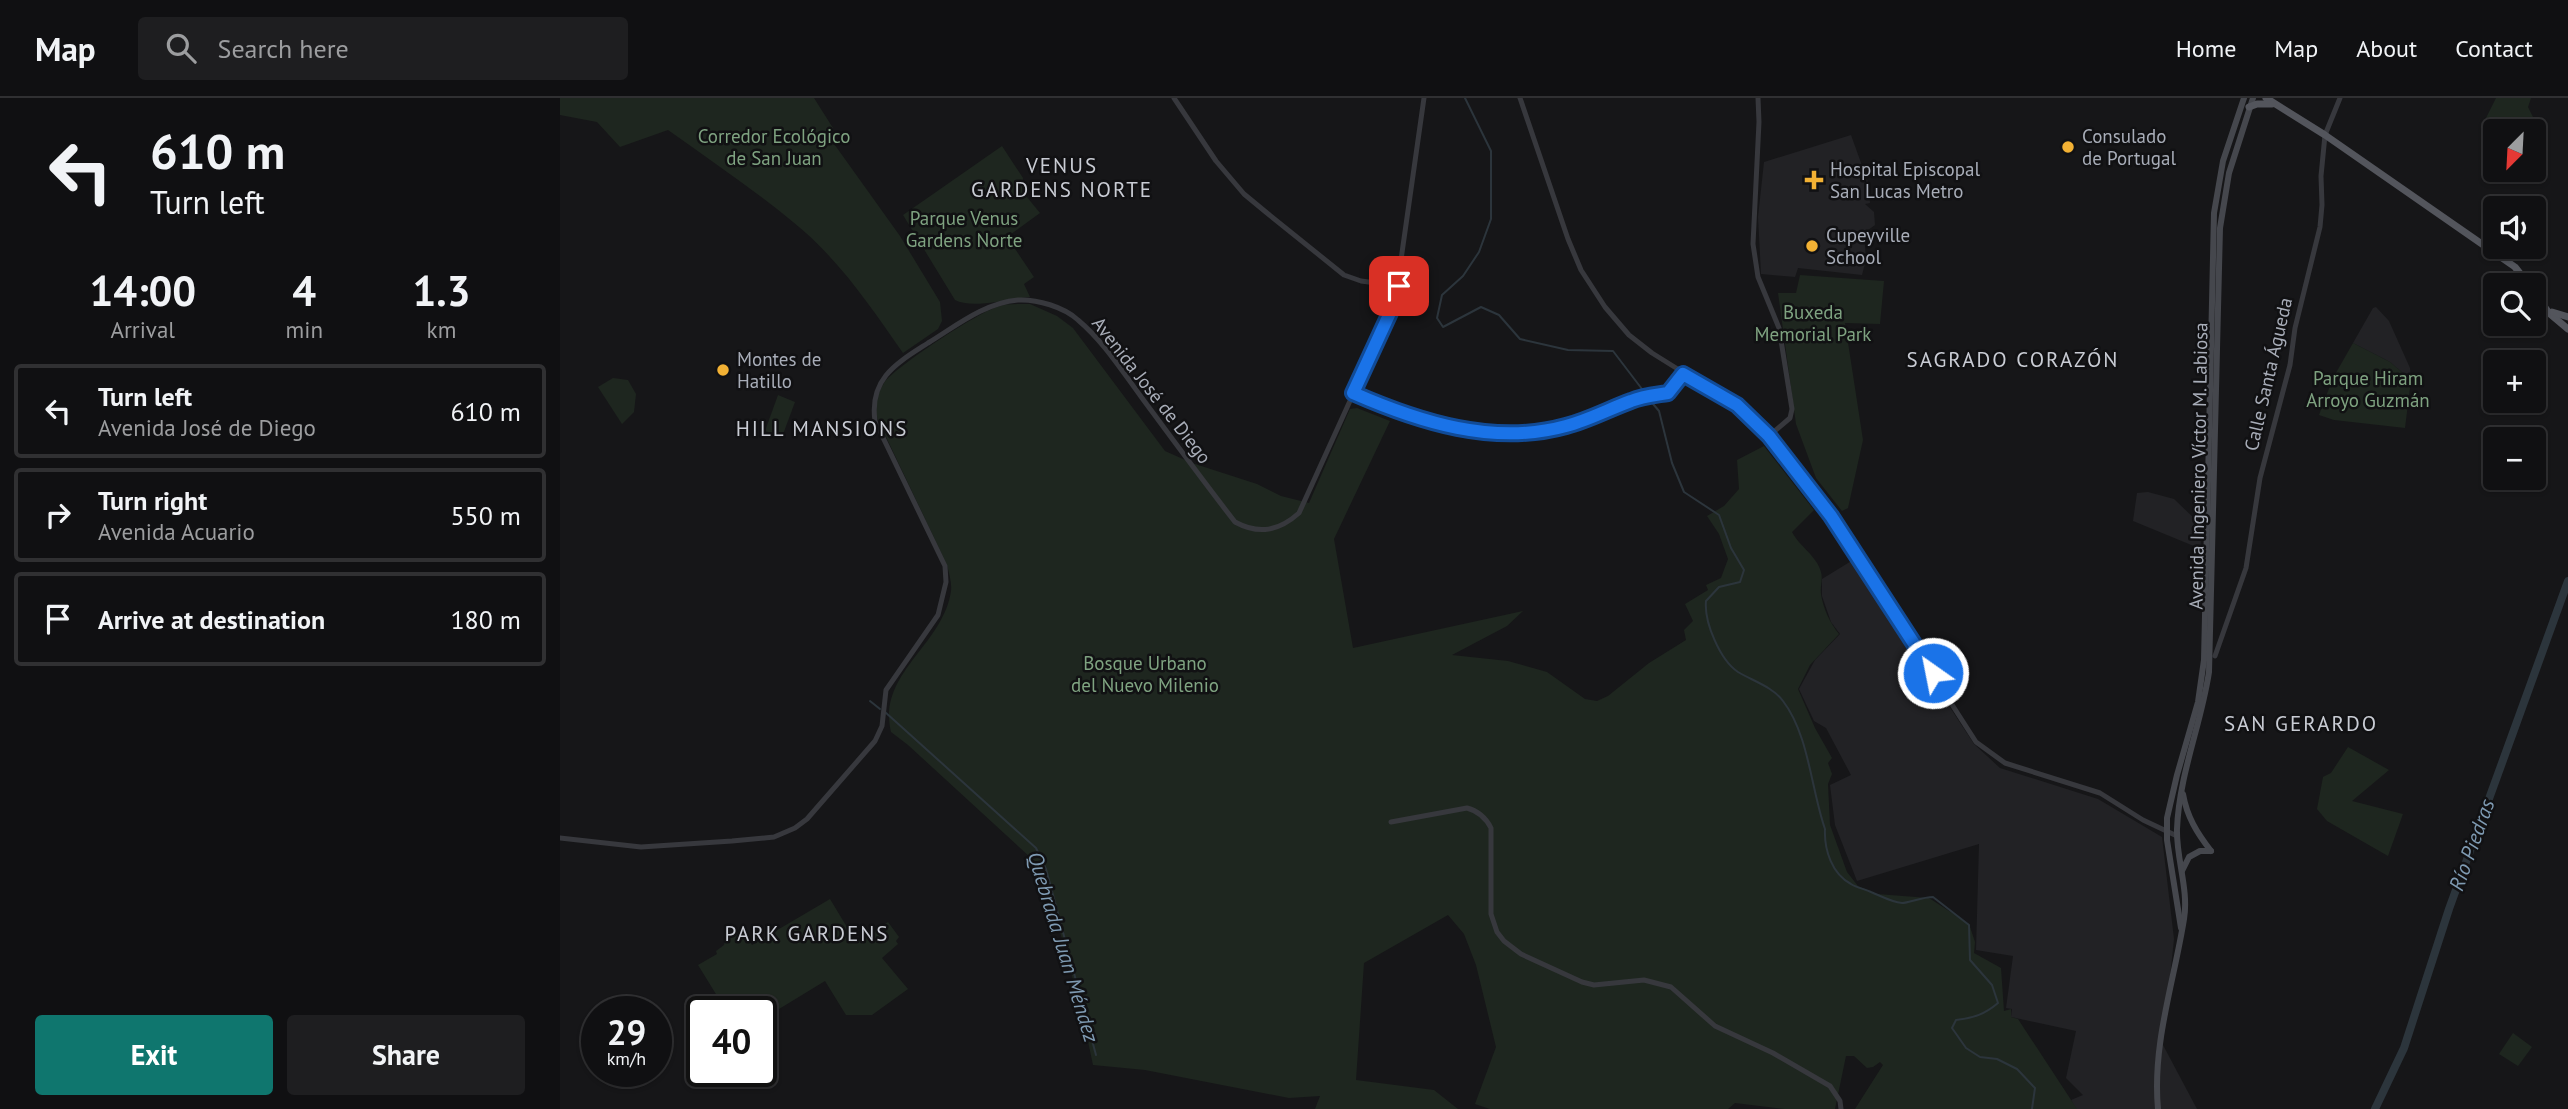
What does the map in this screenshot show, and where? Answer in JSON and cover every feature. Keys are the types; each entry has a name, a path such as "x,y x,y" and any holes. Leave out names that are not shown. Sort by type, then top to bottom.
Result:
{"main road":[{"name":"Avenida Ingeniero Víctor M. Labiosa","path":"2181,930 2175,905 2167,833 2172,793 2202,680 2214,213 2223,162 2244,98"},
{"name":"Avenida Ingeniero Víctor M. Labiosa","path":"2158,1109 2155,1081 2159,1040 2180,948 2185,907 2177,836 2182,786 2198,728 2209,672 2220,229 2229,173 2253,98"},
{"path":"2249,107 2271,101 2325,135 2515,267 2520,273"},
{"path":"2547,310 2568,317"},
{"path":"2547,310 2568,329"},
{"path":"2181,877 2183,865 2189,857 2200,851 2211,850 2189,818 2182,786"}],"street":[{"path":"1174,98 1216,161 1244,194 1344,275 1361,281 1399,286"},
{"name":"Avenida José de Diego","path":"560,838 641,847 774,837 795,828 807,818 874,741 880,733 886,690 938,615 946,582 945,566 875,421 874,403 886,374 899,362 962,321 993,305 1031,301 1060,308 1077,318 1104,346 1235,522 1247,529 1271,531 1288,523 1299,513 1395,302 1424,98"},
{"path":"1520,98 1581,270 1605,307 1629,335 1652,354 1737,405 1769,436 1831,516 1976,742 2005,763 2100,793 2167,833 2177,836"},
{"path":"1758,98 1755,254 1758,277 1779,328 1791,410 1790,418 1769,436"},
{"name":"Calle Santa Águeda","path":"2215,656 2246,568 2260,478 2320,227 2325,135 2340,98"},
{"path":"1353,393 1425,421 1469,430 1528,432 1563,427 1590,419 1633,400 1668,393 1683,374"},
{"path":"1391,822 1467,808 1475,810 1488,821 1491,828 1491,914 1497,932 1504,941 1521,954 1582,982 1594,985 1644,980 1671,986 1715,1026 1773,1053 1830,1086 1840,1101 1841,1109"}],"shaded area":[{"path":"1851,135 1869,185 1870,203 1865,204 1874,212 1875,225 1864,233 1866,260 1862,275 1798,268 1795,277 1761,274 1758,217 1764,162"},
{"path":"2376,307 2389,321 2410,368 2411,380 2390,362 2353,343"},
{"path":"2148,492 2174,499 2200,524 2201,549 2133,521 2137,493"},
{"path":"1853,560 1974,744 2000,768 2098,799 2162,837 2174,939 2163,1045 2197,1109 2076,1109 2071,1100 2083,1095 2066,1078 2076,1031 2011,1017 2012,1009 2006,1008 2013,956 1976,950 1979,844 1857,881 1835,825 1830,785 1851,775 1826,728 1814,721 1799,689 1815,660 1840,634 1831,622 1822,596 1822,579"}],"green space":[{"name":"Corredor Ecológico de San Juan","path":"560,98 814,98 833,128 832,141 900,236 940,302 942,321 938,329 903,353 853,284 825,251 747,186 668,130 620,147 597,122 560,115"},
{"path":"2496,98 2531,98 2528,107 2534,119 2486,119"},
{"name":"Parque Venus Gardens Norte","path":"1002,146 1023,178 1022,191 1040,213 1007,237 1034,277 1024,284 1030,297 980,304 962,303 955,300 903,215"},
{"name":"Buxeda Memorial Park","path":"1800,275 1884,281 1880,324 1845,323 1863,440 1848,508 1842,511 1816,478 1796,424 1778,293 1796,293"},
{"name":"Bosque Urbano del Nuevo Milenio","path":"1030,304 1057,316 1073,328 1165,451 1192,463 1257,484 1281,496 1309,503 1350,409 1357,408 1390,421 1334,539 1353,648 1523,611 1507,626 1452,655 1508,661 1547,672 1585,699 1597,701 1608,696 1649,663 1686,640 1684,630 1693,621 1685,604 1708,590 1706,585 1721,578 1728,559 1719,534 1707,516 1724,506 1739,489 1737,460 1764,446 1814,510 1792,532 1819,566 1823,605 1839,634 1810,665 1798,689 1832,758 1828,763 1832,774 1828,784 1830,825 1847,872 1858,886 1877,894 1929,898 1969,924 1975,942 1974,953 2001,968 2004,1011 2011,1009 2011,1017 2018,1019 2077,1109 1855,1109 1883,1065 1880,1062 1867,1068 1854,1056 1846,1056 1835,1109 1785,1109 1735,1103 1728,1109 1490,1109 1475,1104 1496,1047 1476,965 1464,934 1448,915 1364,963 1356,1080 1434,1090 1458,1109 1315,1109 1320,1096 1289,1098 1145,1070 1093,1065 1082,1013 1043,869 891,732 889,711 893,693 902,676 946,610 951,588 947,565 878,420 878,396 891,375 955,329 1001,306"},
{"name":"Parque Hiram Arroyo Guzmán","path":"2353,343 2390,362 2411,380 2405,428 2334,420 2319,415 2333,378"},
{"path":"613,378 628,380 636,394 634,412 622,424 598,387"},
{"path":"778,395 795,402 782,437 765,431"},
{"path":"2348,747 2389,770 2352,801 2403,814 2388,856 2327,821 2317,809 2323,777 2331,773"},
{"path":"830,899 856,942 888,922 899,937 896,941 898,944 882,958 908,989 872,1015 846,1015 825,981 777,1010 777,996 717,996 698,965 717,954 716,951 724,945 725,939 742,929 752,945"},
{"path":"2513,1033 2532,1047 2518,1066 2499,1054"}],"waterway":[{"path":"1465,98 1491,151 1491,219 1479,252 1463,276 1442,295 1437,318 1443,327 1481,307 1499,315 1520,339 1568,350 1613,351 1645,393"},
{"path":"1648,398 1659,411 1672,463 1684,492 1719,515 1731,548 1744,570 1740,582 1719,587 1706,601 1714,640 1731,666 1774,692 1792,715 1804,746 1825,829 1830,861 1844,880 1853,885 1902,903 1933,897 1969,925 1970,960 1992,985 1998,1003 1979,1015 1956,1020 1952,1028 1966,1048 1980,1057 1997,1059 2017,1069 2035,1088 2032,1109"},
{"name":"Río Piedras","path":"2375,1109 2404,1048 2449,909 2568,581"},
{"name":"Quebrada Juan Méndez","path":"870,701 880,709"},
{"name":"Quebrada Juan Méndez","path":"885,712 1036,848 1046,869 1096,1055"}],"place":[{"name":"Consulado de Portugal","path":"2068,147"},
{"name":"Hospital Episcopal San Lucas Metro","path":"1814,180"},
{"name":"Cupeyville School","path":"1812,246"},
{"name":"Montes de Hatillo","path":"723,370"}],"district":[{"name":"VENUS GARDENS NORTE","path":"1062,178"},
{"name":"SAGRADO CORAZÓN","path":"2013,360"},
{"name":"HILL MANSIONS","path":"822,429"},
{"name":"SAN GERARDO","path":"2301,724"},
{"name":"PARK GARDENS","path":"807,934"}],"route":[{"path":"1399,286 1395,302 1353,393 1399,413 1469,430 1505,433 1540,431 1590,419 1633,400 1668,393 1683,374 1737,405 1769,436 1831,516 1933,673"}]}
